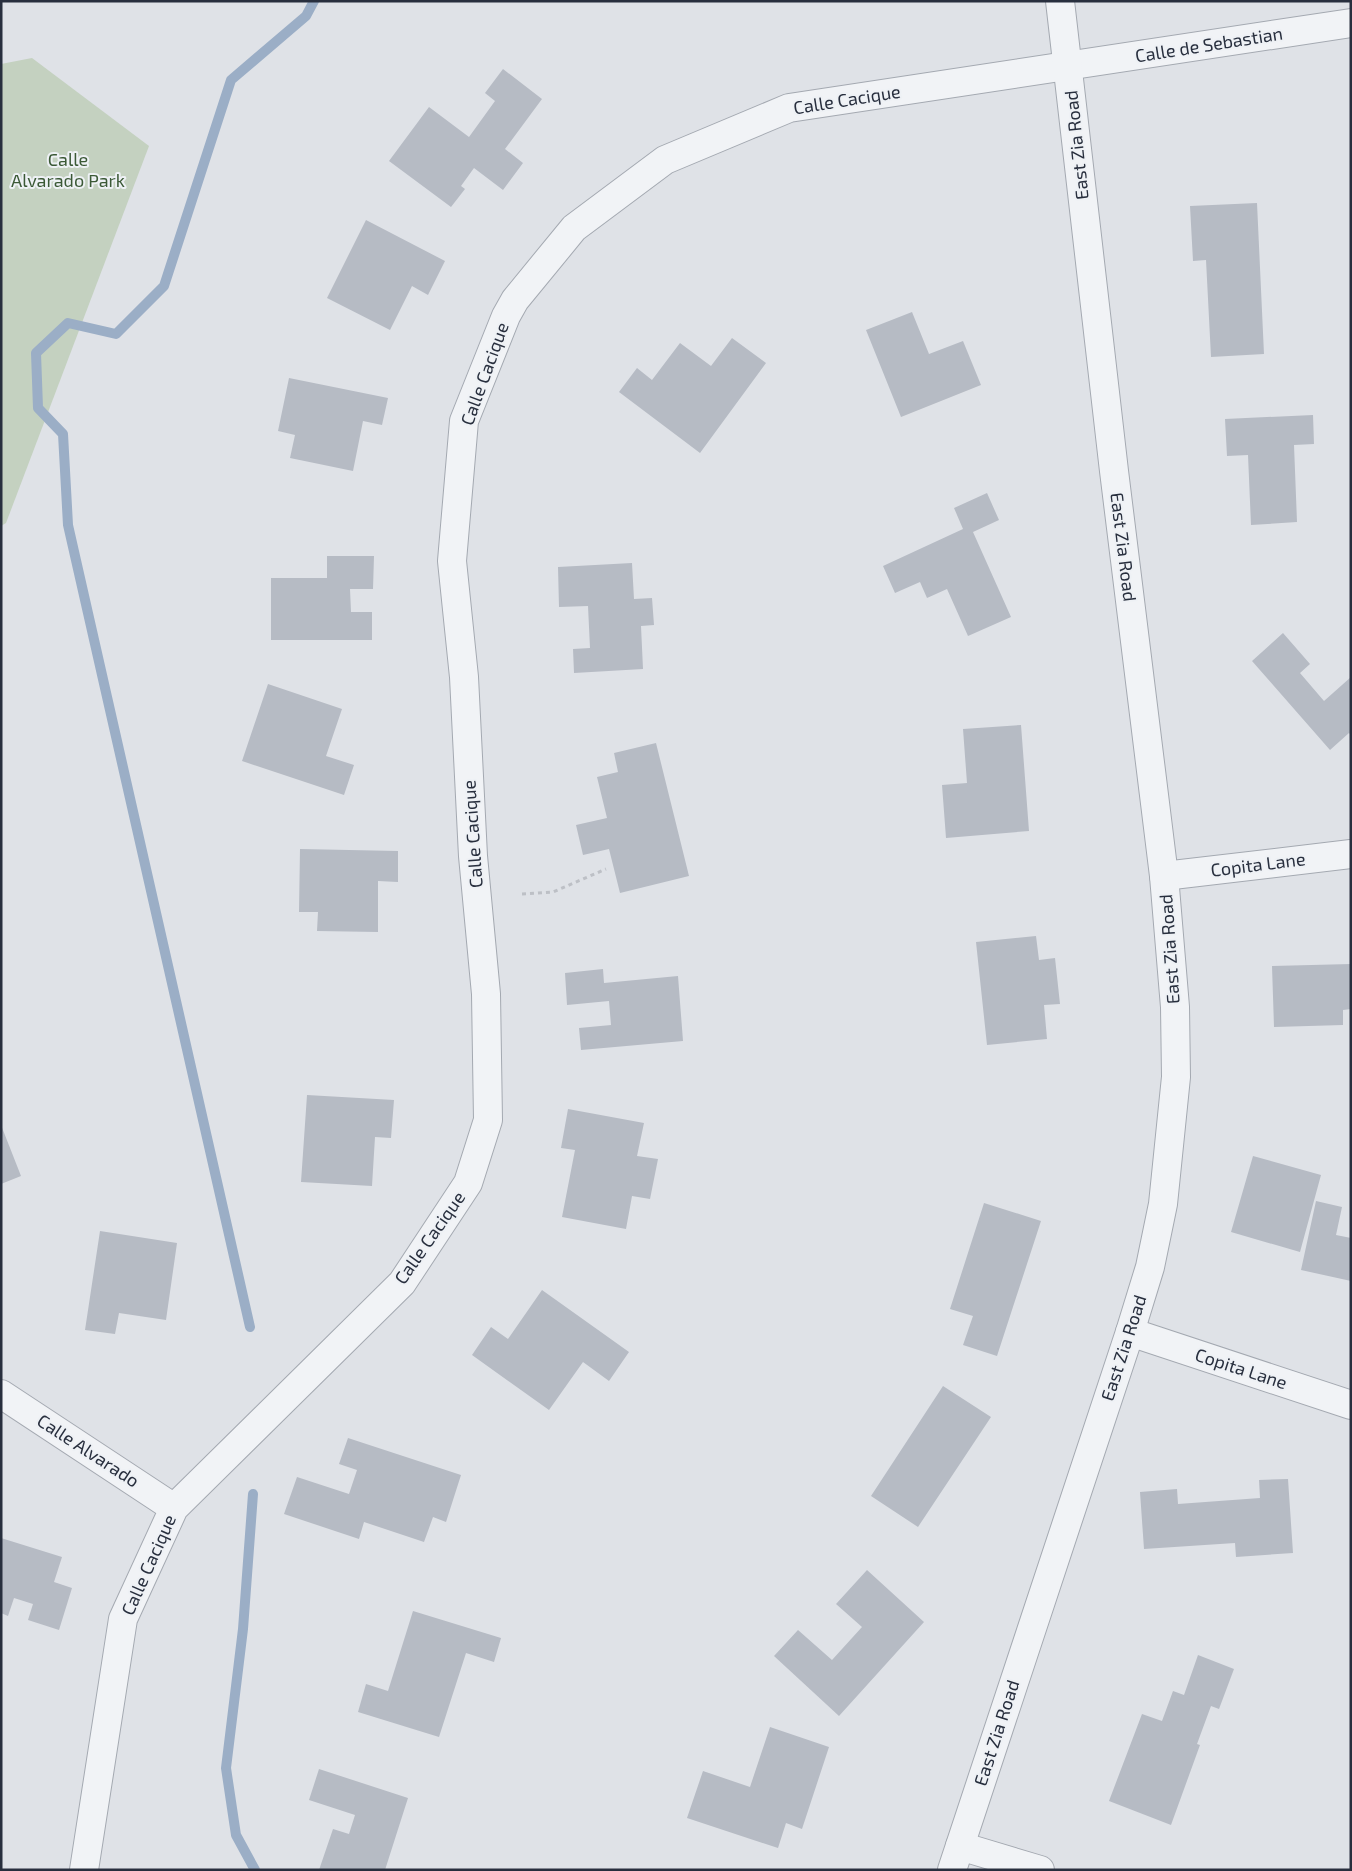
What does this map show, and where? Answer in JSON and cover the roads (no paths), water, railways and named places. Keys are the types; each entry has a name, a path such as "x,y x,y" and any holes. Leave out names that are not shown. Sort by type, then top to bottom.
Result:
{"street":[{"name":"East Zia Road","path":"956,1858 1150,1267 1163,1204 1175,1086 1175,1007 1164,876 1115,481 1060,1"},
{"name":"Calle de Sebastian","path":"1068,66 1342,24"},
{"name":"Calle Cacique","path":"84,1870 124,1619 174,1508 402,1282 468,1183 488,1120 486,994 473,856 464,676 452,561 464,421 506,316 515,300 574,228 665,160 788,108 1068,66"},
{"name":"Copita Lane","path":"1164,876 1351,854"},
{"name":"Copita Lane","path":"1130,1332 1351,1405"},
{"name":"Calle Alvarado","path":"1,1394 174,1508"},
{"path":"956,1858 1040,1870"}],"waterway":[{"path":"250,1327 68,525 63,434 38,408 36,353 68,323 116,334 164,286 231,80 306,16 314,1"},
{"path":"253,1494 243,1629 226,1768 236,1835 255,1870"}],"park label":[{"name":"Calle Alvarado Park","path":"68,170"}]}
